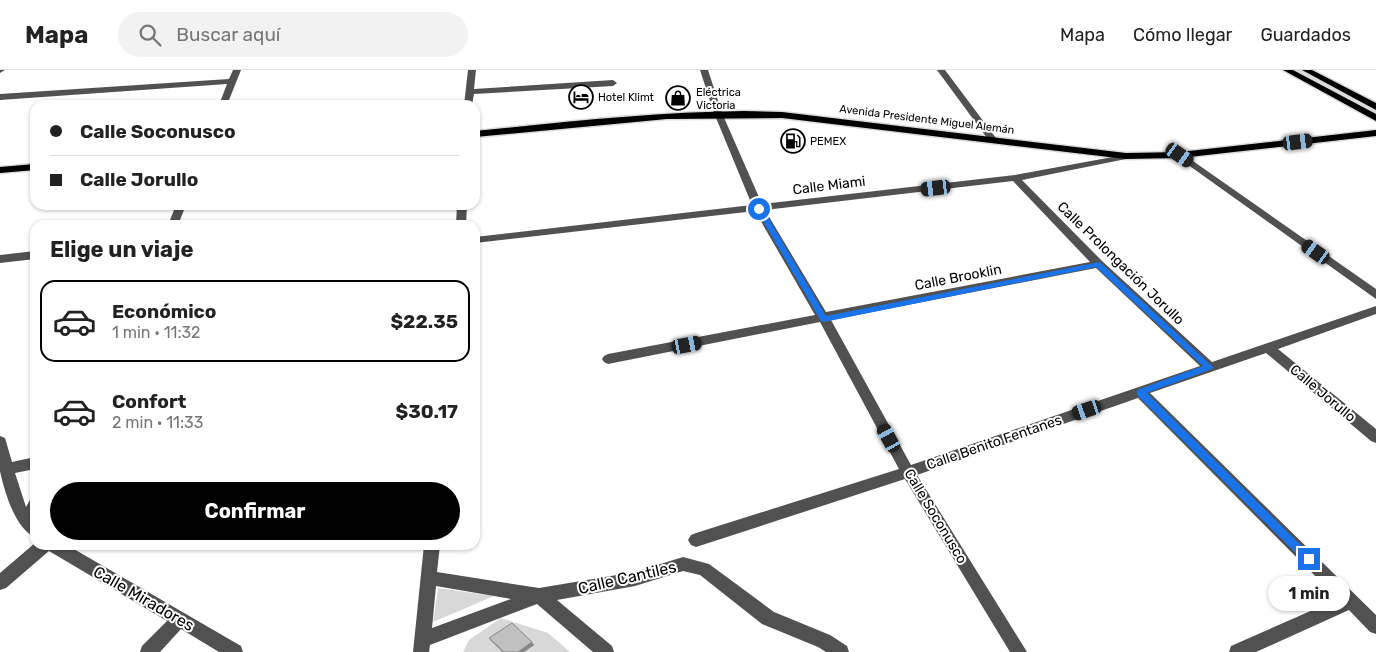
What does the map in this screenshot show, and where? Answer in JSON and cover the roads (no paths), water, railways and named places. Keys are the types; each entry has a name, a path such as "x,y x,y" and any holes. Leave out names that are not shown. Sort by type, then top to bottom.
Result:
{"main road":[{"path":"1287,70 1376,118"},
{"path":"1306,70 1376,107"},
{"name":"Avenida Presidente Miguel Alemán","path":"480,134 718,113 782,115 1126,156 1180,155 1376,132"},
{"path":"0,170 30,167"}],"street":[{"path":"225,100 237,70"},
{"path":"468,100 472,70"},
{"name":"Calle Soconusco","path":"704,70 718,113 759,209 824,319 908,472 1019,652"},
{"path":"942,70 993,140"},
{"path":"0,96 233,81"},
{"path":"469,92 614,83"},
{"path":"1180,155 1376,295"},
{"name":"Calle Miami","path":"480,239 759,209 1015,178 1126,156"},
{"name":"Calle Prolongación Jorullo","path":"1015,178 1098,264 1209,367"},
{"path":"0,259 30,256"},
{"path":"0,266 30,263"},
{"name":"Calle Brooklin","path":"608,359 824,319 1098,264"},
{"name":"Calle Benito Fentanes","path":"696,540 908,472 1376,310"},
{"name":"Calle Jorullo","path":"1269,348 1376,437"},
{"path":"1140,392 1376,626"},
{"path":"0,442 15,502 30,526"},
{"path":"6,469 30,464"},
{"path":"0,584 38,550"},
{"name":"Calle Miradores","path":"62,550 235,652"},
{"path":"432,550 422,646 539,596"},
{"name":"Calle Cantiles","path":"539,596 635,579 683,564 704,568 768,618 824,641 841,652"},
{"path":"429,578 539,596 606,652"},
{"path":"1237,652 1351,601"},
{"path":"148,652 180,619"}],"place":[{"name":"Hotel Klimt","path":"581,97"},
{"name":"Eléctrica Victoria","path":"678,98"},
{"name":"PEMEX","path":"793,141"}]}
